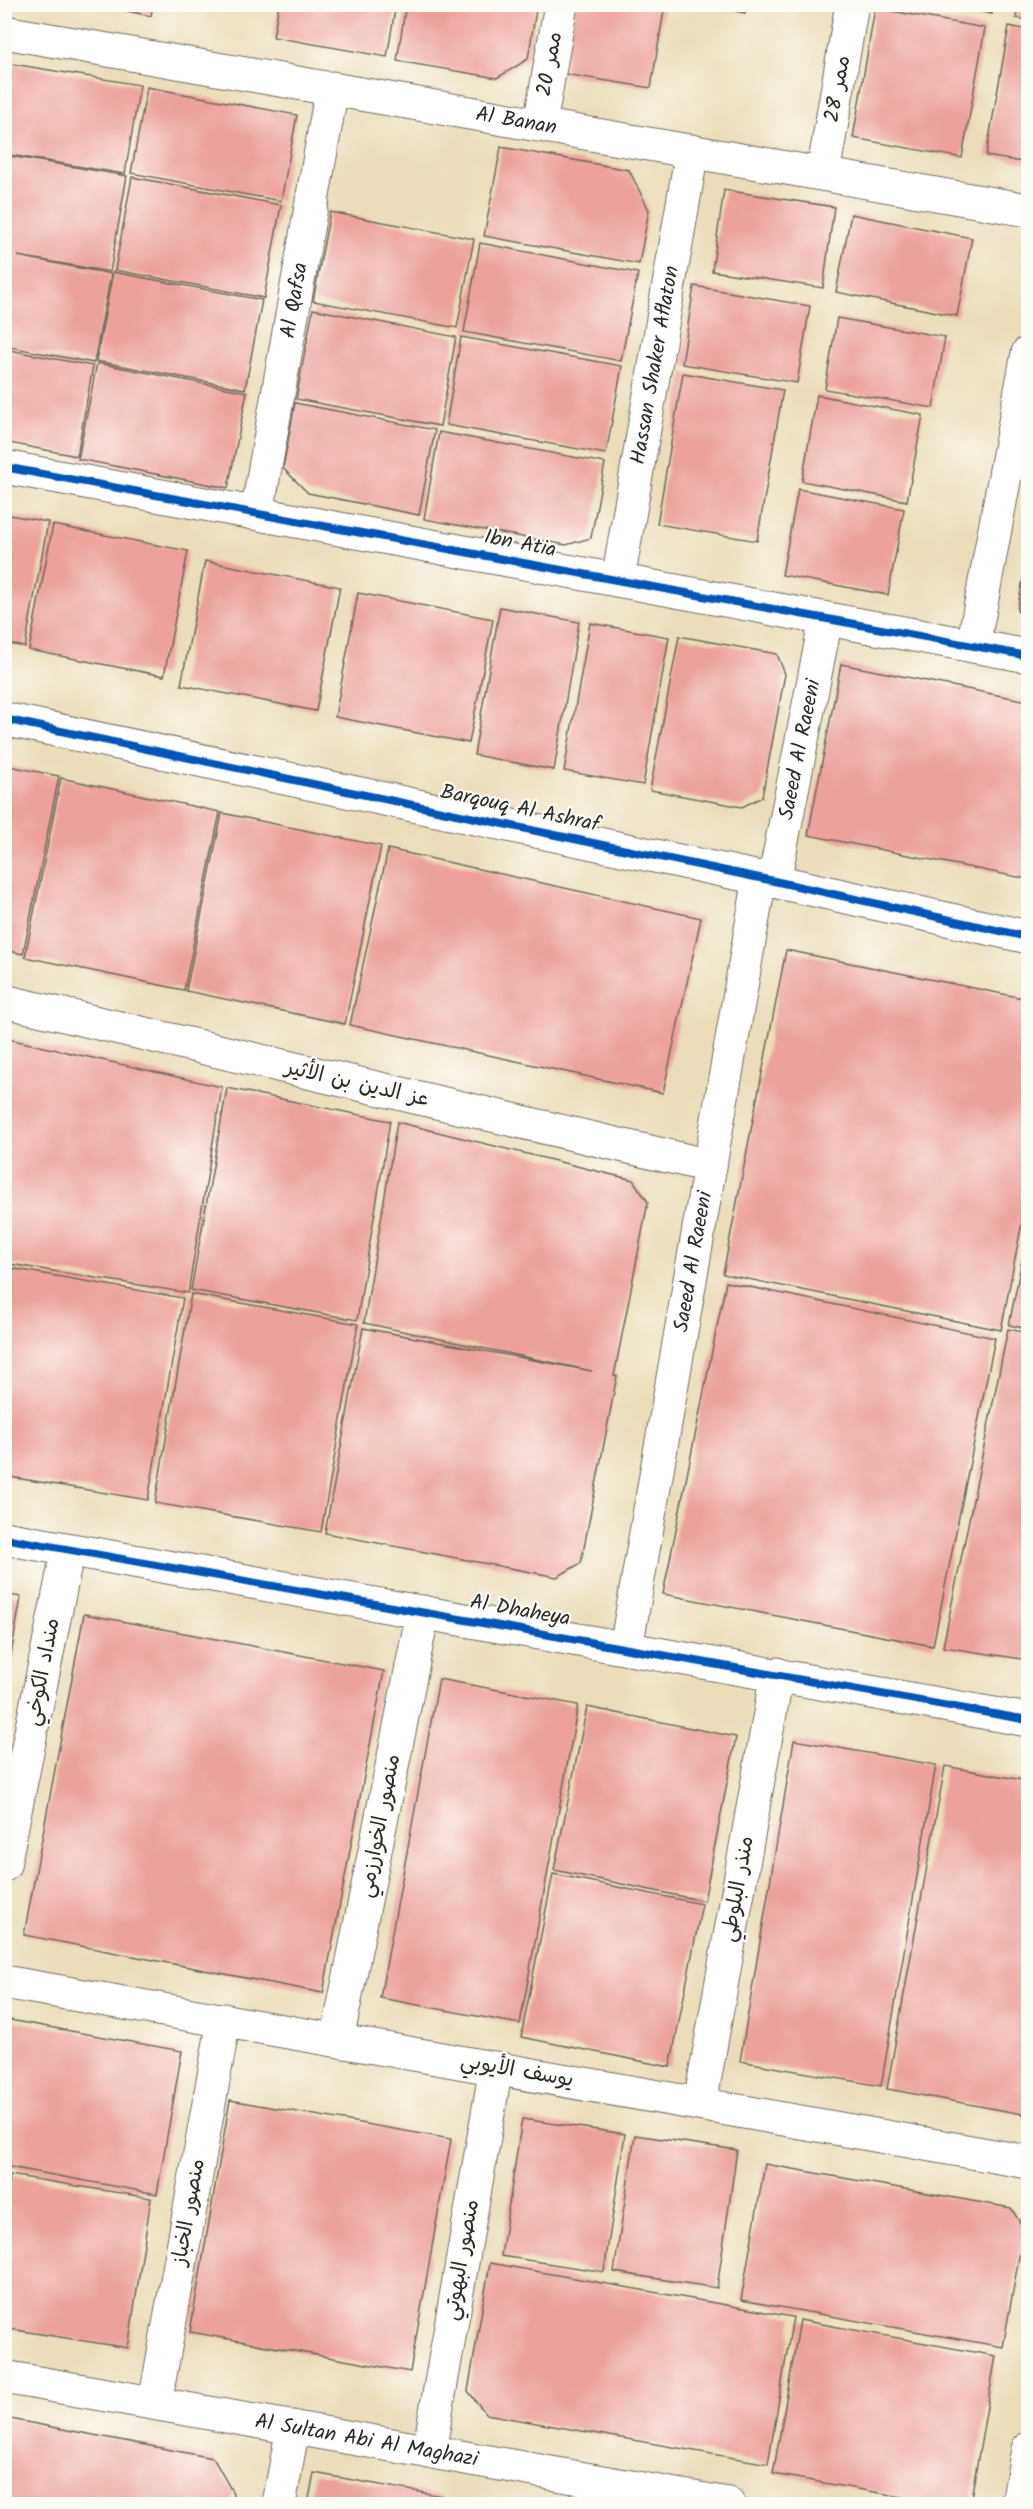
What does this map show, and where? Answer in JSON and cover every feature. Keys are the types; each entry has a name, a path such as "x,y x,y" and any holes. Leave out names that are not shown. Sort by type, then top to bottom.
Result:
{"street":[{"name":"ممر 20","path":"540,124 561,4"},
{"name":"ممر 28","path":"824,174 852,4"},
{"name":"Al Banan","path":"4,32 1029,210"},
{"name":"Al Qafsa","path":"257,513 332,88"},
{"name":"Hassan Shaker Aflaton","path":"618,580 692,151"},
{"path":"973,646 1029,353"},
{"name":"Ibn Atia","path":"4,467 1029,656"},
{"name":"Saeed Al Raeeni","path":"626,1648 710,1166 767,879 826,619"},
{"name":"Barqouq Al Ashraf","path":"4,719 767,879 1029,937"},
{"name":"عز الدين بن الأثير","path":"4,1001 710,1166"},
{"name":"Al Dhaheya","path":"4,1539 1029,1720"},
{"name":"منداد الكوخي","path":"4,1865 68,1550"},
{"name":"منصور الخوارزمي","path":"337,2040 423,1612"},
{"name":"منذر البلوطي","path":"700,2104 777,1674"},
{"name":"يوسف الأيوبي","path":"4,1982 1029,2162"},
{"name":"منصور الخباز","path":"155,2403 224,2020"},
{"name":"منصور البهوتي","path":"429,2452 496,2068"},
{"name":"Al Sultan Abi Al Maghazi","path":"4,2377 429,2452 668,2499 728,2505"},
{"path":"279,2505 292,2427"},
{"path":"1018,2505 1029,2449"}],"building":[{"path":"94,4 153,4 151,16"},
{"path":"279,4 396,4 387,57 273,37"},
{"path":"406,4 537,4 528,59 497,78 397,61"},
{"path":"575,4 665,4 651,88 564,74"},
{"path":"705,4 747,4 745,13"},
{"path":"944,4 994,4 992,14"},
{"path":"1018,4 1028,4 1028,20 1016,18"},
{"path":"875,8 985,28 962,158 853,138"},
{"path":"1009,26 1028,30 1028,163 986,156"},
{"path":"13,64 140,85 125,174 4,154 4,70"},
{"path":"147,87 297,115 281,201 131,173"},
{"path":"501,147 629,170 649,210 639,264 484,236"},
{"path":"4,155 127,176 110,272 18,256 111,274 94,363 4,346"},
{"path":"132,177 281,205 264,298 115,270"},
{"path":"724,190 834,207 823,288 712,271"},
{"path":"330,212 474,239 457,328 313,301"},
{"path":"851,214 972,238 957,316 836,292"},
{"path":"480,243 638,273 621,361 464,332"},
{"path":"113,272 262,300 245,389 96,361"},
{"path":"694,286 810,306 797,383 682,364"},
{"path":"313,309 456,337 440,426 296,399"},
{"path":"837,318 945,337 933,408 825,389"},
{"path":"461,337 622,366 606,454 446,425"},
{"path":"4,349 93,366 77,456 4,442"},
{"path":"97,363 247,392 228,488 78,459"},
{"path":"683,373 783,390 757,541 657,524"},
{"path":"817,395 923,415 907,501 802,481"},
{"path":"295,403 435,430 419,515 308,493 283,468"},
{"path":"439,432 605,463 591,538 566,545 424,519"},
{"path":"798,489 904,509 888,595 782,575"},
{"path":"4,514 48,522 25,647 4,643"},
{"path":"53,525 188,551 164,676 29,650"},
{"path":"1028,559 1028,614 1017,611"},
{"path":"205,561 340,587 316,711 181,685"},
{"path":"358,593 493,619 469,743 335,717"},
{"path":"500,607 579,622 554,770 474,755"},
{"path":"590,623 669,637 643,785 564,771"},
{"path":"679,636 777,654 785,674 762,797 742,807 650,790"},
{"path":"841,664 1028,701 1028,879 808,835"},
{"path":"4,765 59,776 23,954 4,950"},
{"path":"61,778 220,812 184,990 25,957"},
{"path":"222,813 381,846 345,1024 186,991"},
{"path":"388,849 701,918 663,1093 350,1025"},
{"path":"786,950 1028,999 1028,1192 1001,1330 723,1274"},
{"path":"4,1038 222,1087 188,1293 4,1263"},
{"path":"227,1088 390,1121 357,1320 191,1290"},
{"path":"397,1122 633,1180 648,1202 581,1563 557,1577 325,1533 363,1328 592,1371 364,1323"},
{"path":"1028,1235 1028,1329 1009,1325"},
{"path":"4,1267 183,1298 148,1500 4,1476"},
{"path":"726,1282 995,1338 933,1646 663,1594"},
{"path":"191,1294 358,1324 321,1532 155,1503"},
{"path":"1008,1329 1028,1333 1028,1660 943,1647"},
{"path":"4,1594 21,1597 6,1684 4,1684"},
{"path":"84,1614 384,1671 323,1993 24,1935"},
{"path":"439,1679 578,1705 520,2024 380,1998"},
{"path":"587,1707 736,1737 704,1901 554,1870"},
{"path":"794,1740 936,1765 881,2086 740,2061"},
{"path":"945,1766 1028,1781 1028,2115 887,2089"},
{"path":"553,1874 702,1904 670,2067 521,2037"},
{"path":"4,2019 182,2051 157,2194 4,2166"},
{"path":"230,2100 451,2139 410,2372 190,2332"},
{"path":"522,2119 625,2134 604,2272 501,2256"},
{"path":"635,2135 737,2150 717,2288 614,2272"},
{"path":"765,2164 1011,2208 1024,2229 1003,2347 741,2300"},
{"path":"10,2175 151,2198 128,2348 4,2328 4,2209"},
{"path":"490,2263 793,2317 768,2464 486,2414 468,2391"},
{"path":"800,2320 996,2356 970,2504 942,2504 773,2474"},
{"path":"5,2418 213,2458 233,2493 231,2504 5,2504"},
{"path":"314,2473 442,2496 441,2504 308,2504"}],"cycle path":[{"path":"4,467 1028,656"},
{"path":"4,719 774,881 1028,937"},
{"path":"4,1538 1028,1720"}]}
